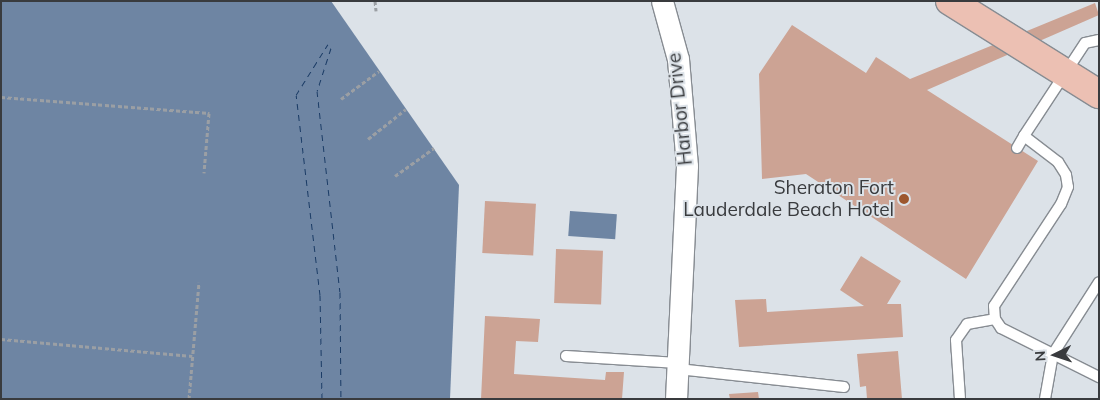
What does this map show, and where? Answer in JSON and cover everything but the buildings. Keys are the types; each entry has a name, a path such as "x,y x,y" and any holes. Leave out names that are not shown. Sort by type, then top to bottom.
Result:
{"main road":[{"path":"950,1 1099,94"}],"street":[{"name":"Harbor Drive","path":"662,1 678,59 688,166 676,399"}],"lane":[{"path":"1017,148 1086,43 1099,40"},
{"path":"1024,136 1058,162 1066,175 1068,187 1061,204 998,297 995,318 1001,328 1099,377"},
{"path":"1045,399 1053,354 1099,282"},
{"path":"960,399 956,340 967,324 995,318"},
{"path":"566,356 678,366 844,387"}],"path":[{"path":"375,1 376,11"},
{"path":"341,99 379,70"},
{"path":"1,97 209,113 204,174"},
{"path":"368,139 406,109"},
{"path":"395,176 434,148"},
{"path":"189,399 199,282"},
{"path":"1,340 192,356"}],"water":[{"path":"1,1 331,1 459,185 450,399 1,399"},
{"path":"570,211 617,214 615,239 568,236"}],"ferry route":[{"path":"322,399 320,295 296,95 328,44"},
{"path":"331,48 317,91 340,292 341,399"}],"place":[{"name":"Sheraton Fort Lauderdale Beach Hotel","path":"904,199"}]}
